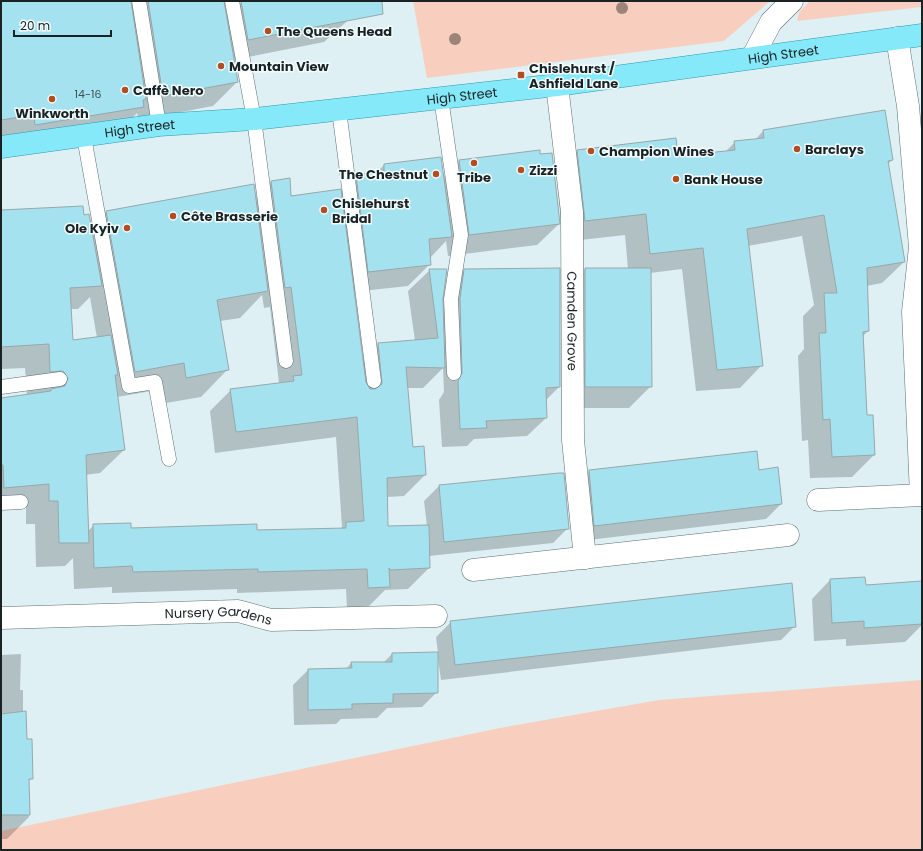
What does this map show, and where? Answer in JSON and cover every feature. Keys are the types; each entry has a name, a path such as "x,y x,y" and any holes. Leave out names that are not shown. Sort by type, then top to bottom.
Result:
{"main road":[{"name":"High Street","path":"1,147 159,126 254,119 557,85 922,35"}],"street":[{"path":"752,58 771,22 792,1"},
{"path":"818,500 921,495 913,312 920,247 908,106 897,38"},
{"name":"Camden Grove","path":"557,85 572,212 573,440 585,558"},
{"path":"473,570 788,535"},
{"name":"Nursery Gardens","path":"1,618 238,611 272,620 436,616"}],"lane":[{"path":"139,1 159,126"},
{"path":"232,1 254,119 286,361"},
{"path":"441,98 460,235 451,299 454,373"},
{"path":"339,110 374,382"},
{"path":"84,137 129,386 156,382 169,459"},
{"path":"1,387 60,379"},
{"path":"1,503 21,502"}],"shaded area":[{"path":"413,1 770,1 724,41 427,78"},
{"path":"810,1 922,1 922,7 797,21 799,12"},
{"path":"922,680 922,850 1,850 1,831 500,728 659,700"}],"building":[{"path":"1,1 131,1 146,99 143,100 144,107 35,125 34,115 1,120"},
{"path":"148,1 224,1 238,82 163,96"},
{"name":"The Queens Head","path":"241,1 382,1 383,14 248,40"},
{"path":"885,110 893,160 888,161 905,262 867,268 869,331 863,332 867,415 873,415 875,455 832,457 830,419 823,420 819,333 826,333 824,293 837,293 824,215 747,229 763,366 717,370 703,248 650,254 646,214 585,221 577,150 676,138 678,156 735,150 734,141 764,138 763,130"},
{"path":"540,150 540,154 552,153 560,224 469,235 459,160"},
{"path":"441,157 452,237 429,239 431,265 368,272 356,175 384,171 384,164"},
{"path":"290,178 291,196 341,189 366,382 370,389 375,389 382,384 378,343 438,338 429,269 447,269 443,299 445,368 406,367 413,447 424,446 426,475 387,478 388,526 429,525 430,568 390,570 389,568 390,587 368,588 367,569 258,572 258,569 133,572 132,566 94,568 93,524 131,523 131,528 257,524 257,530 346,528 346,522 364,521 357,417 236,432 230,389 294,381 293,376 302,375 291,287 285,288 271,181"},
{"path":"254,184 268,291 217,300 229,370 186,378 184,363 135,372 106,211"},
{"path":"83,206 84,215 89,214 102,286 70,288 73,340 111,335 118,375 115,375 125,450 86,455 89,543 59,543 58,501 49,501 49,484 4,488 3,465 1,465 1,398 51,391 51,389 65,386 68,378 63,371 50,372 49,344 1,347 1,210"},
{"path":"560,268 560,387 546,388 547,418 486,421 487,428 460,429 458,381 462,373 460,299 464,269"},
{"path":"585,268 651,268 652,387 585,387"},
{"path":"757,451 759,470 778,467 782,504 594,526 589,470"},
{"path":"564,473 569,529 444,542 439,485"},
{"path":"865,577 866,585 922,581 922,624 864,628 864,621 832,623 830,579"},
{"path":"792,583 796,627 455,665 450,621"},
{"path":"438,652 438,693 393,694 393,703 352,704 352,709 308,710 308,669 352,668 351,662 392,662 392,653"},
{"path":"26,711 27,739 32,739 33,779 29,779 30,815 1,815 1,714"}],"place":[{"name":"The Queens Head","path":"268,31"},
{"name":"Mountain View","path":"221,66"},
{"name":"Chislehurst / Ashfield Lane","path":"521,75"},
{"name":"Caffè Nero","path":"125,90"},
{"name":"Winkworth","path":"52,99"},
{"name":"Barclays","path":"797,149"},
{"name":"Champion Wines","path":"591,151"},
{"name":"Tribe","path":"474,163"},
{"name":"Zizzi","path":"521,170"},
{"name":"The Chestnut","path":"436,174"},
{"name":"Bank House","path":"676,179"},
{"name":"Chislehurst Bridal","path":"324,210"},
{"name":"Côte Brasserie","path":"173,216"},
{"name":"Ole Kyiv","path":"127,228"}]}
